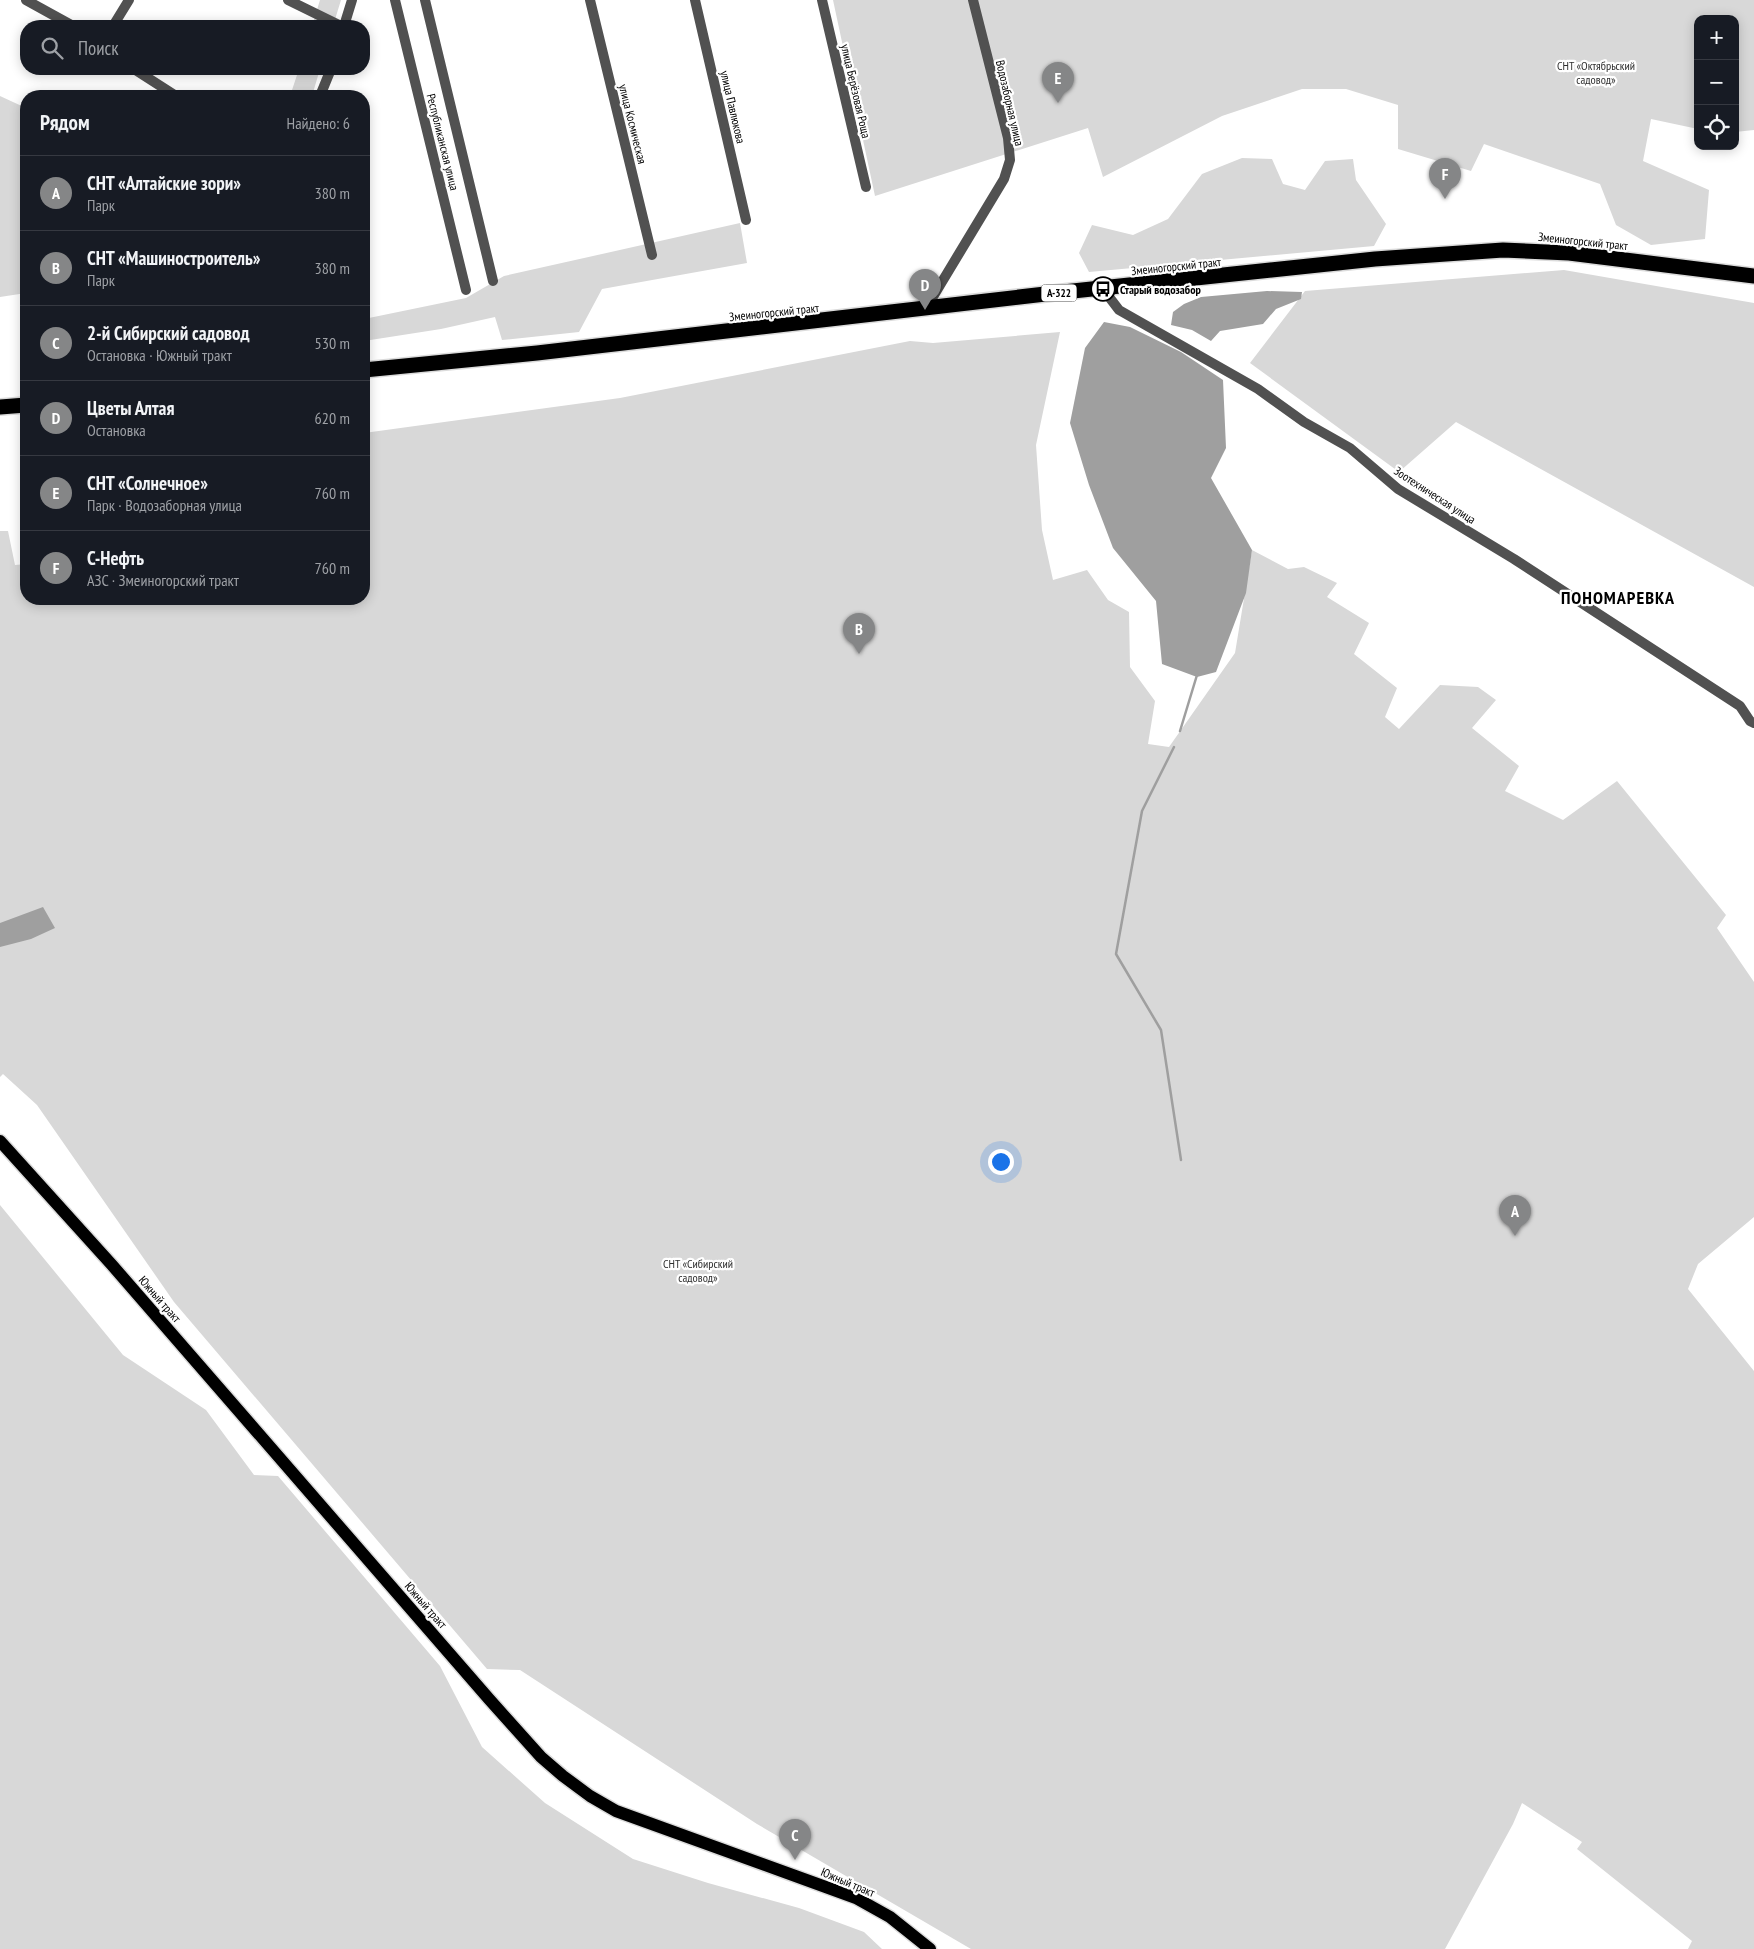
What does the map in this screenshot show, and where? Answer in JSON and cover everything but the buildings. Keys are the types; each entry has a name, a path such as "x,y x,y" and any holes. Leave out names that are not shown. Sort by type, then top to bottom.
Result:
{"highway":[{"name":"Змеиногорский тракт","path":"370,369 537,354 1375,259 1503,250 1569,253 1754,276"},
{"path":"0,407 20,405"}],"main road":[{"name":"Южный тракт","path":"0,1141 228,1398 541,1757 590,1796 616,1811 856,1898 890,1916 930,1949"}],"street":[{"path":"26,0 62,20"},
{"path":"117,20 130,0"},
{"path":"288,0 326,20"},
{"path":"344,20 352,0"},
{"name":"Республиканская улица","path":"395,0 466,290"},
{"name":"Республиканская улица","path":"425,0 493,281"},
{"name":"улица Космическая","path":"590,0 652,255"},
{"name":"улица Павлюкова","path":"695,0 746,220"},
{"name":"улица Берёзовая Роща","path":"822,0 866,187"},
{"name":"Водозаборная улица","path":"925,310 1004,179 1010,160 1008,138 973,0"},
{"path":"143,75 167,90"},
{"path":"322,90 329,75"},
{"name":"Зоотехническая улица","path":"1103,289 1120,310 1258,389 1304,422 1350,448 1398,489 1514,559 1645,643 1740,706 1750,722 1754,723"}],"green space":[{"path":"320,0 341,0 335,20 314,20"},
{"name":"СНТ «Октябрьский садовод»","path":"833,0 1754,0 1754,130 1739,132 1739,15 1694,15 1694,128 1651,119 1643,161 1709,190 1705,239 1651,245 1616,225 1600,184 1484,144 1471,171 1398,149 1398,105 1346,89 1302,89 1222,116 1103,177 1088,128 875,196"},
{"path":"297,75 318,75 314,90 292,90"},
{"path":"0,96 20,105 20,294 0,297"},
{"path":"1242,158 1272,159 1283,184 1305,190 1325,161 1353,159 1356,180 1386,224 1374,246 1089,272 1079,253 1092,225 1133,235 1168,219 1202,174"},
{"path":"740,223 747,263 602,289 579,332 502,340 495,317 441,329 370,340 370,318 466,298 504,276"},
{"path":"1564,270 1754,303 1754,587 1456,422 1399,472 1250,363 1305,291"},
{"name":"СНТ «Сибирский садовод»","path":"1060,332 1036,445 1042,530 1053,580 1087,570 1108,600 1129,612 1130,667 1155,701 1148,744 1169,747 1235,653 1252,550 1288,569 1304,567 1337,583 1327,597 1369,623 1354,654 1397,688 1385,717 1399,729 1440,685 1478,687 1496,700 1472,728 1519,766 1505,791 1563,820 1617,781 1726,915 1717,928 1754,982 1754,1217 1698,1264 1688,1289 1754,1371 1754,1949 1688,1949 1692,1941 1577,1849 1582,1842 1522,1803 1513,1824 1445,1949 971,1949 757,1824 520,1670 487,1669 174,1302 37,1105 3,1074 0,1077 0,531 8,531 15,565 20,565 20,605 370,605 370,432 620,398 910,341 933,343"},
{"path":"0,1205 123,1355 206,1410 254,1475 278,1476 440,1666 482,1747 545,1803 633,1859 708,1883 799,1908 864,1932 882,1949 0,1949"}],"shaded area":[{"path":"1267,291 1302,292 1301,299 1276,309 1263,324 1220,331 1211,341 1192,330 1171,325 1173,312 1184,304 1201,297"},
{"path":"1104,322 1130,327 1181,352 1223,380 1226,448 1211,478 1252,550 1246,593 1216,672 1197,677 1162,664 1156,601 1113,548 1089,485 1070,423 1085,348"},
{"path":"43,907 55,928 31,939 0,947 0,923"}],"waterway":[{"path":"1180,731 1197,675"},
{"path":"1174,747 1142,811 1116,954 1161,1030 1181,1160"}],"place":[{"name":"СНТ «Солнечное»","path":"1058,103"},
{"name":"С-Нефть","path":"1445,199"},
{"name":"Старый водозабор","path":"1103,289"},
{"name":"Цветы Алтая","path":"925,310"},
{"name":"СНТ «Машиностроитель»","path":"859,654"},
{"name":"СНТ «Алтайские зори»","path":"1515,1236"},
{"name":"2-й Сибирский садовод","path":"795,1860"}],"district":[{"name":"ПОНОМАРЕВКА","path":"1618,597"}]}
